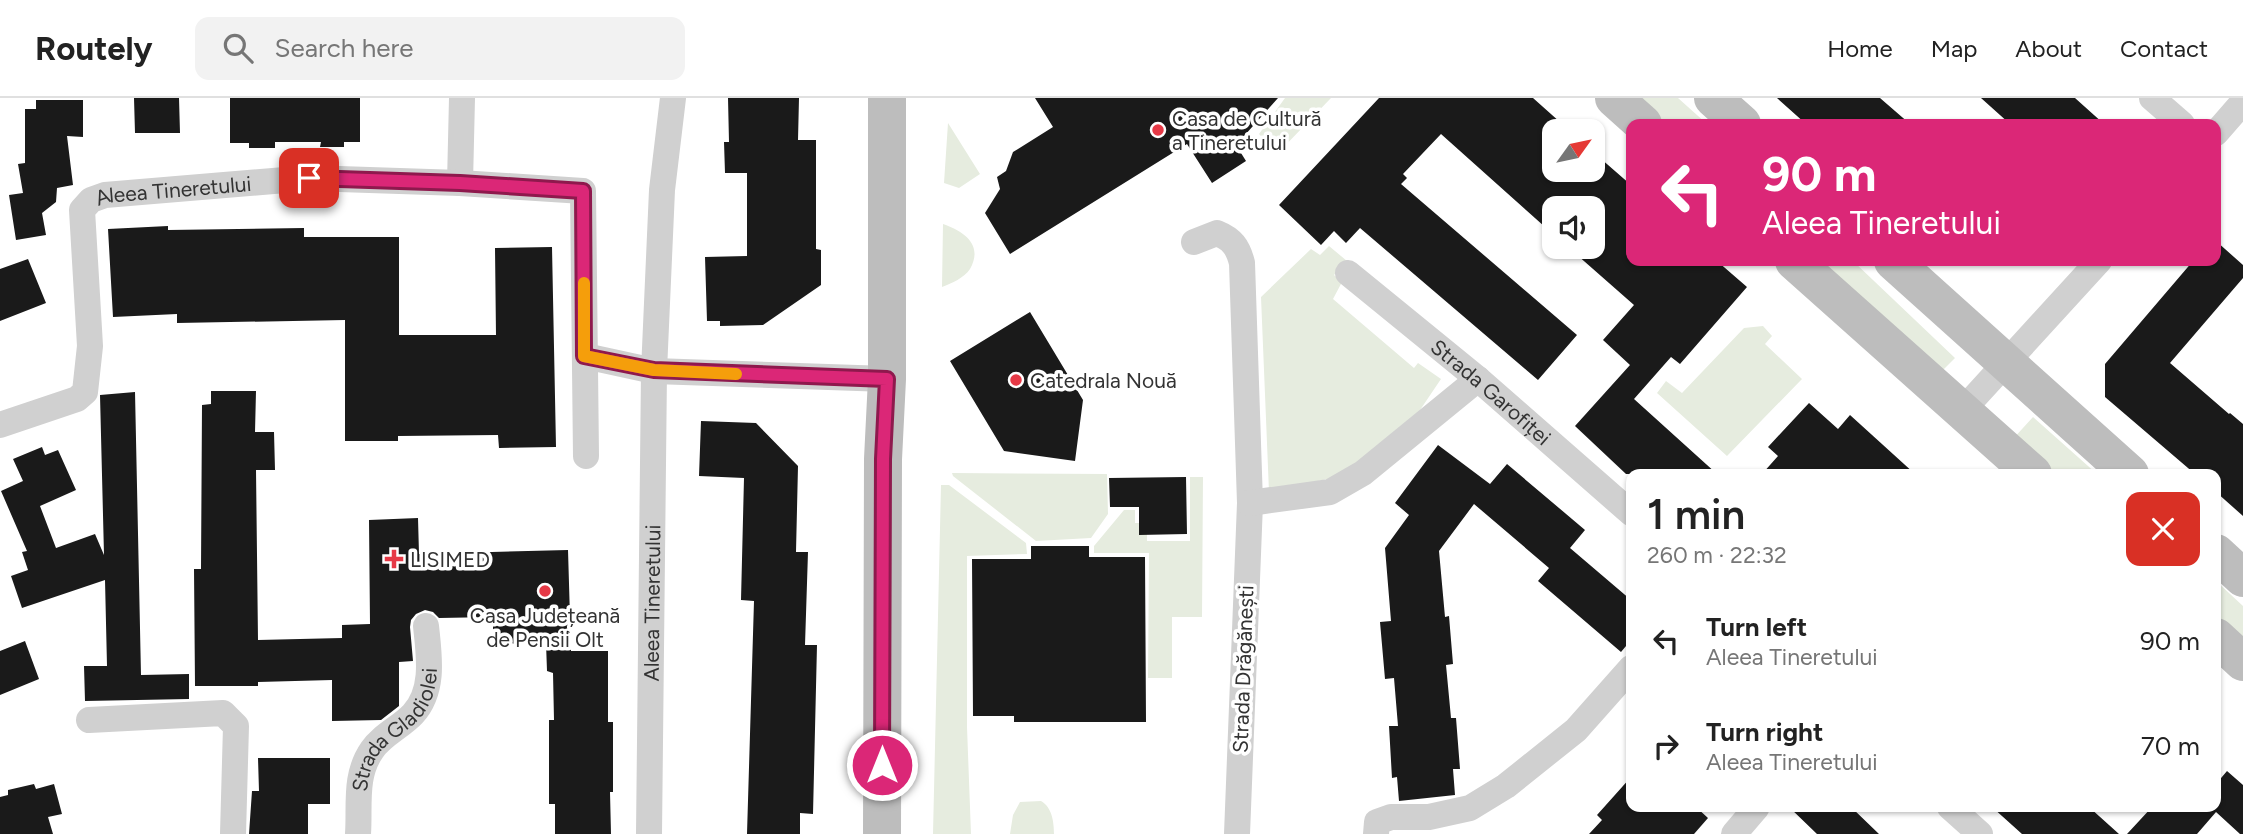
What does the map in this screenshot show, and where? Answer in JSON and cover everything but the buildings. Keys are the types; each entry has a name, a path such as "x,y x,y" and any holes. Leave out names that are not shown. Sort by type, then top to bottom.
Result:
{"main road":[{"path":"882,834 887,98"},
{"path":"1614,98 1637,119"},
{"path":"1713,98 1736,119"},
{"path":"1800,266 2027,469"},
{"path":"1900,266 2124,469"},
{"path":"2221,558 2243,578"},
{"path":"2221,642 2243,662"}],"street":[{"path":"460,183 462,98"},
{"name":"Aleea Tineretului","path":"649,834 654,370 662,190 673,98"},
{"path":"2152,98 2176,119"},
{"path":"2221,127 2243,102"},
{"name":"Aleea Tineretului","path":"0,425 77,398 85,392 90,345 82,210 91,200 105,195 309,178 460,183 583,191 586,456"},
{"name":"Strada Drăgănești","path":"1194,242 1217,233 1228,237 1238,248 1242,263 1250,503 1237,834"},
{"path":"1961,412 2094,266"},
{"name":"Strada Garofiței","path":"1348,273 1478,379 1626,509"},
{"path":"584,356 654,370 887,379"},
{"path":"1250,503 1330,492 1345,485 1478,379"},
{"name":"Strada Gladiolei","path":"358,834 359,778 372,749 414,713 427,693 430,661 426,626"},
{"path":"1376,834 1377,822 1391,817 1429,817 1470,808 1506,786 1576,730 1626,674"},
{"path":"89,720 223,713 236,726 233,834"},
{"path":"1734,834 1753,812"},
{"path":"1956,812 1980,834"}],"shaded area":[{"path":"1285,98 1331,98 1278,153 1259,134"},
{"path":"1634,98 1678,98 1701,119 1657,119"},
{"path":"948,123 980,174 959,188 944,183"},
{"path":"943,224 958,230 969,240 973,246 974,260 970,269 958,280 942,287"},
{"path":"1329,246 1347,261 1334,275 1342,282 1333,299 1414,368 1418,363 1441,379 1418,413 1354,473 1269,492 1261,297 1311,249 1320,255"},
{"path":"1814,266 1858,266 1955,358 1936,377"},
{"path":"1763,326 1772,336 1765,344 1802,379 1727,456 1657,393 1666,381 1682,393 1744,328"},
{"path":"2033,417 2091,469 2045,469 2012,440"},
{"path":"952,473 1107,474 1108,514 1091,538 1036,541"},
{"path":"1190,477 1203,477 1202,617 1172,617 1172,678 1148,678 1149,553 1094,553 1094,546 1124,510 1135,510 1135,523 1147,523 1147,541 1190,541"},
{"path":"941,485 949,485 1026,543 1027,554 967,556 967,727 971,834 933,834"},
{"path":"2221,586 2243,606 2243,648 2221,628"},
{"path":"1041,801 1050,811 1054,834 1010,834 1013,815 1020,802"}],"slow traffic":[{"path":"584,283 584,356 654,370 736,374"}],"place":[{"name":"Casa de Cultură a Tineretului","path":"1158,130"},
{"name":"Catedrala Nouă","path":"1016,380"},
{"name":"LISIMED","path":"394,559"},
{"name":"Casa Județeană de Pensii Olt","path":"545,591"}],"route":[{"path":"309,178 460,183 583,191 584,356 654,370 887,379 883,459 882,765"}]}
